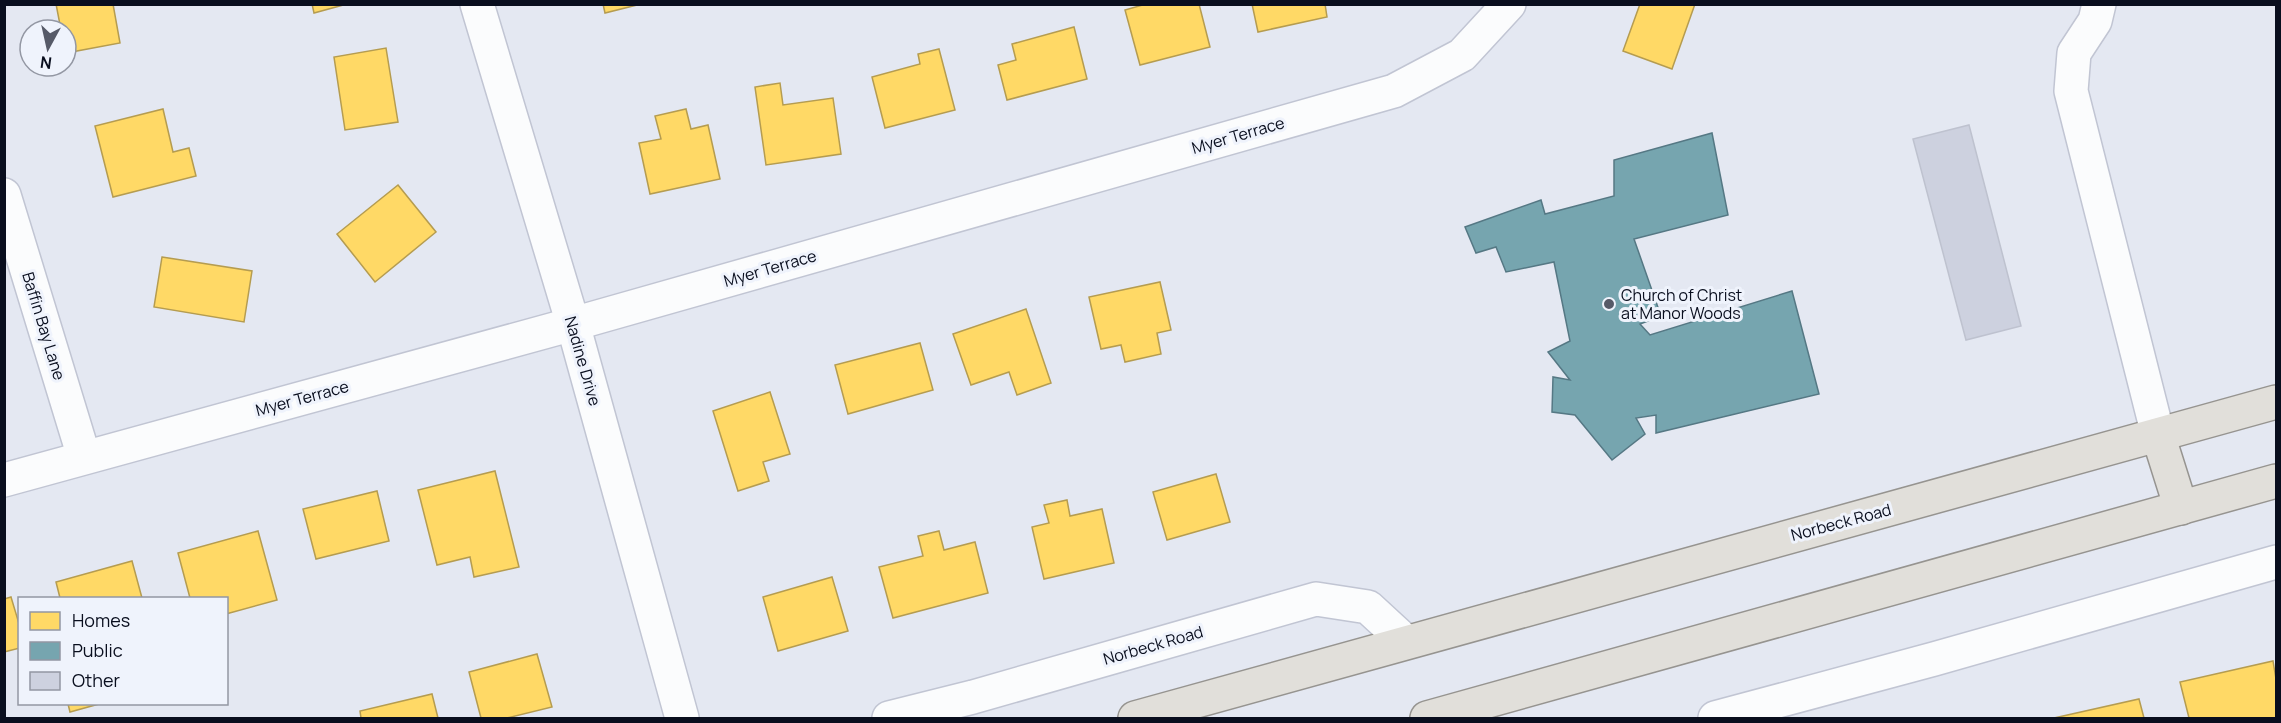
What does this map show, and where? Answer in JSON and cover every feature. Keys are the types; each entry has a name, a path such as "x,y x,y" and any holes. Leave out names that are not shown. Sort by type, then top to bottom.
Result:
{"main road":[{"name":"Norbeck Road","path":"1135,718 2277,402"},
{"path":"2158,435 2181,508"},
{"path":"1427,718 2277,481"}],"street":[{"name":"Nadine Drive","path":"477,4 573,324 682,718"},
{"name":"Myer Terrace","path":"4,480 573,324 1394,91 1462,55 1509,4"},
{"path":"2099,4 2095,21 2074,53 2072,90 2158,435"},
{"name":"Baffin Bay Lane","path":"4,195 84,457"},
{"path":"1715,718 2277,562"},
{"name":"Norbeck Road","path":"889,718 973,697 1316,599 1368,607 1406,642"}],"building: Homes":[{"path":"56,4 113,4 120,43 78,51 78,18 59,18"},
{"path":"312,4 347,4 314,13"},
{"path":"603,4 641,4 605,13"},
{"path":"1146,4 1199,4 1210,47 1140,65 1125,10"},
{"path":"1252,4 1325,4 1327,17 1258,32"},
{"path":"1640,4 1695,4 1672,69 1623,51"},
{"path":"1074,27 1087,79 1007,100 998,65 1016,60 1012,44"},
{"path":"386,48 398,122 345,130 334,57"},
{"path":"939,49 955,110 885,128 872,77 920,64 918,54"},
{"path":"780,83 783,105 833,98 841,154 766,165 755,87"},
{"path":"163,109 173,152 189,148 196,176 113,197 95,126"},
{"path":"686,109 691,129 708,125 720,179 650,194 639,143 661,139 655,116"},
{"path":"398,185 436,232 375,282 337,234"},
{"path":"162,257 252,271 244,322 154,307"},
{"path":"1160,282 1171,330 1157,333 1161,354 1125,362 1121,345 1101,349 1089,297"},
{"path":"1026,309 1051,383 1017,395 1009,372 971,385 953,334"},
{"path":"920,343 933,390 848,414 835,365"},
{"path":"770,392 790,454 763,462 769,481 738,491 713,411"},
{"path":"495,471 519,567 474,577 470,557 437,565 418,490"},
{"path":"1216,474 1230,522 1167,540 1153,492"},
{"path":"377,491 389,541 316,559 303,509"},
{"path":"1067,500 1070,516 1102,509 1114,563 1044,579 1032,527 1049,523 1044,505"},
{"path":"258,531 277,600 228,613 228,597 190,597 178,553"},
{"path":"939,531 944,550 975,542 988,593 893,618 879,567 923,556 918,536"},
{"path":"132,561 142,597 60,597 56,582"},
{"path":"832,577 848,631 778,651 763,597"},
{"path":"11,597 18,620 18,648 4,652 4,599"},
{"path":"537,654 552,707 507,718 481,718 469,672"},
{"path":"2273,661 2276,679 2276,718 2189,718 2180,682"},
{"path":"432,694 438,718 361,718 360,711"},
{"path":"2139,699 2144,718 2054,718"},
{"path":"68,705 95,705 70,712"}],"building: Public":[{"name":"Church of Christ at Manor Woods","path":"1712,133 1728,215 1634,239 1661,316 1640,324 1650,335 1792,291 1819,394 1656,433 1656,415 1636,418 1645,434 1612,460 1575,415 1552,412 1553,377 1570,380 1548,352 1570,341 1554,262 1506,272 1496,247 1476,253 1465,227 1541,200 1545,214 1614,196 1614,160"}],"building: Other":[{"path":"1969,125 2021,326 1966,340 1913,139"}],"place":[{"name":"Church of Christ at Manor Woods","path":"1609,304"}]}
